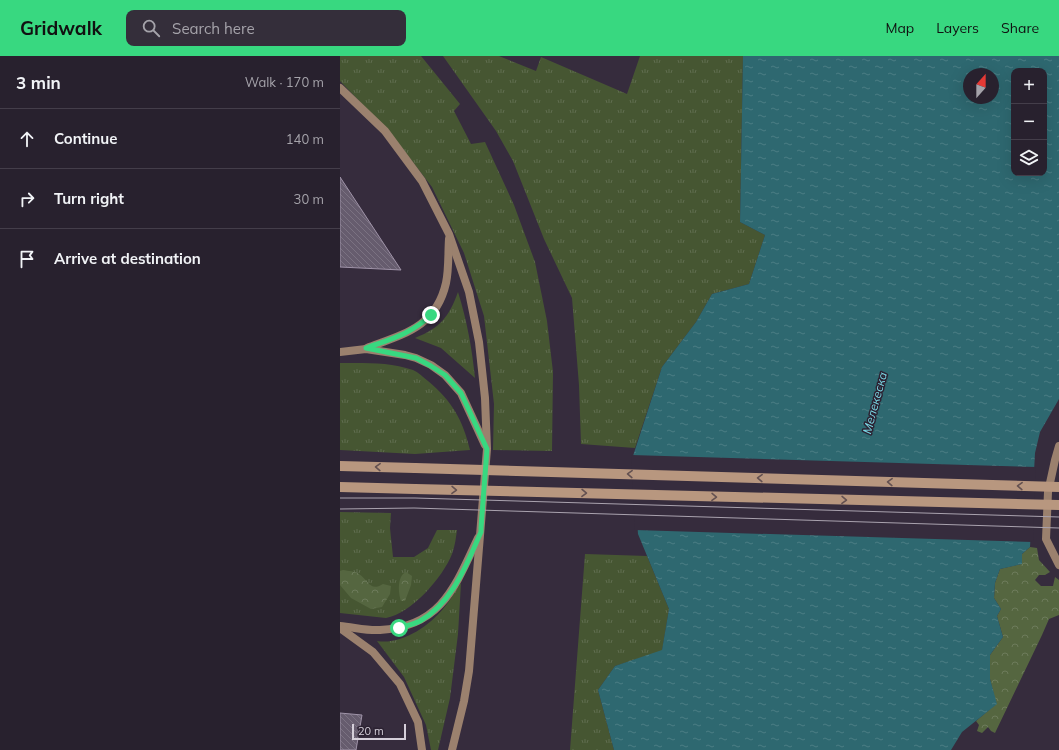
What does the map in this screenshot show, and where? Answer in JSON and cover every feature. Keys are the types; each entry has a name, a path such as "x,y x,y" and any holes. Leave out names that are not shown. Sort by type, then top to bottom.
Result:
{"main road":[{"path":"340,466 1059,487"},
{"path":"340,487 1059,505"}],"street":[{"path":"340,88 385,131 422,181 449,234 469,292 479,342 485,398 487,449 469,671 464,702 452,750"},
{"path":"340,352 366,348 407,333 431,315 439,302 446,282 449,234"},
{"path":"366,348 416,358 445,375 461,393 487,449"},
{"path":"1059,446 1054,460 1048,492 1046,539 1059,565"},
{"path":"340,627 378,630 399,628 419,621 440,606 457,583 481,532"},
{"path":"340,627 373,652 400,684 418,722 422,750"}],"green space":[{"path":"340,56 421,56 460,104 454,111 471,144 485,142 514,205 535,262 547,321 553,372 552,451 493,450 494,404 484,316 464,253 432,187 392,135 340,81"},
{"path":"443,56 499,56 536,71 541,57 627,94 640,56 743,56 740,222 765,235 749,284 712,294 696,322 662,367 635,448 581,444 579,385 572,298 544,239 513,161 496,131"},
{"path":"458,292 469,335 475,378 441,348 415,338 431,330 442,321 455,301"},
{"path":"340,363 386,364 404,367 417,372 436,388 450,404 464,429 470,450 415,454 340,450"},
{"path":"340,512 391,513 390,528 393,557 414,557 428,548 437,530 457,530 455,545 448,563 434,583 406,610 386,618 340,613"},
{"path":"1030,547 1037,548 1039,560 1050,572 1045,575 1039,575 1035,580 1041,586 1053,586 1055,577 1059,580 1059,615 1049,619 995,733 988,727 982,733 977,731 979,725 976,721 996,704 990,679 990,655 1003,637 997,616 1001,609 994,598 995,583 1000,569 1021,564 1022,554"},
{"path":"585,554 647,556 669,609 662,651 615,666 598,690 614,750 570,750"},
{"path":"343,570 357,573 370,585 375,587 383,584 391,586 390,594 382,607 371,609 351,598 340,585 340,571"},
{"path":"406,572 412,576 411,585 405,601 401,601 399,594 400,581 403,574"},
{"path":"461,583 458,634 450,698 438,750 431,750 426,725 404,677 377,641 386,642 395,640 422,628 437,616 448,603"}],"water":[{"name":"Мелекеска","path":"743,56 1059,56 1059,399 1040,432 1035,453 1030,547 1022,554 1022,564 1000,569 995,583 994,598 1001,609 997,616 1003,637 990,655 990,679 997,704 962,732 951,750 614,750 598,690 615,666 662,650 669,609 638,534 633,456 662,367 696,322 712,294 749,284 765,235 740,222"}],"pier":[{"path":"631,455 1036,467 1033,542 635,530"}],"building":[{"path":"340,177 401,270 340,267"},
{"path":"340,713 362,715 356,750 340,750"}],"tram line":[{"path":"340,498 415,498 1059,517"},
{"path":"340,509 414,508 1059,528"}],"route":[{"path":"399,628 419,621 440,606 457,583 481,532 487,449 461,393 445,375 416,358 366,348 407,333 431,315"}]}
